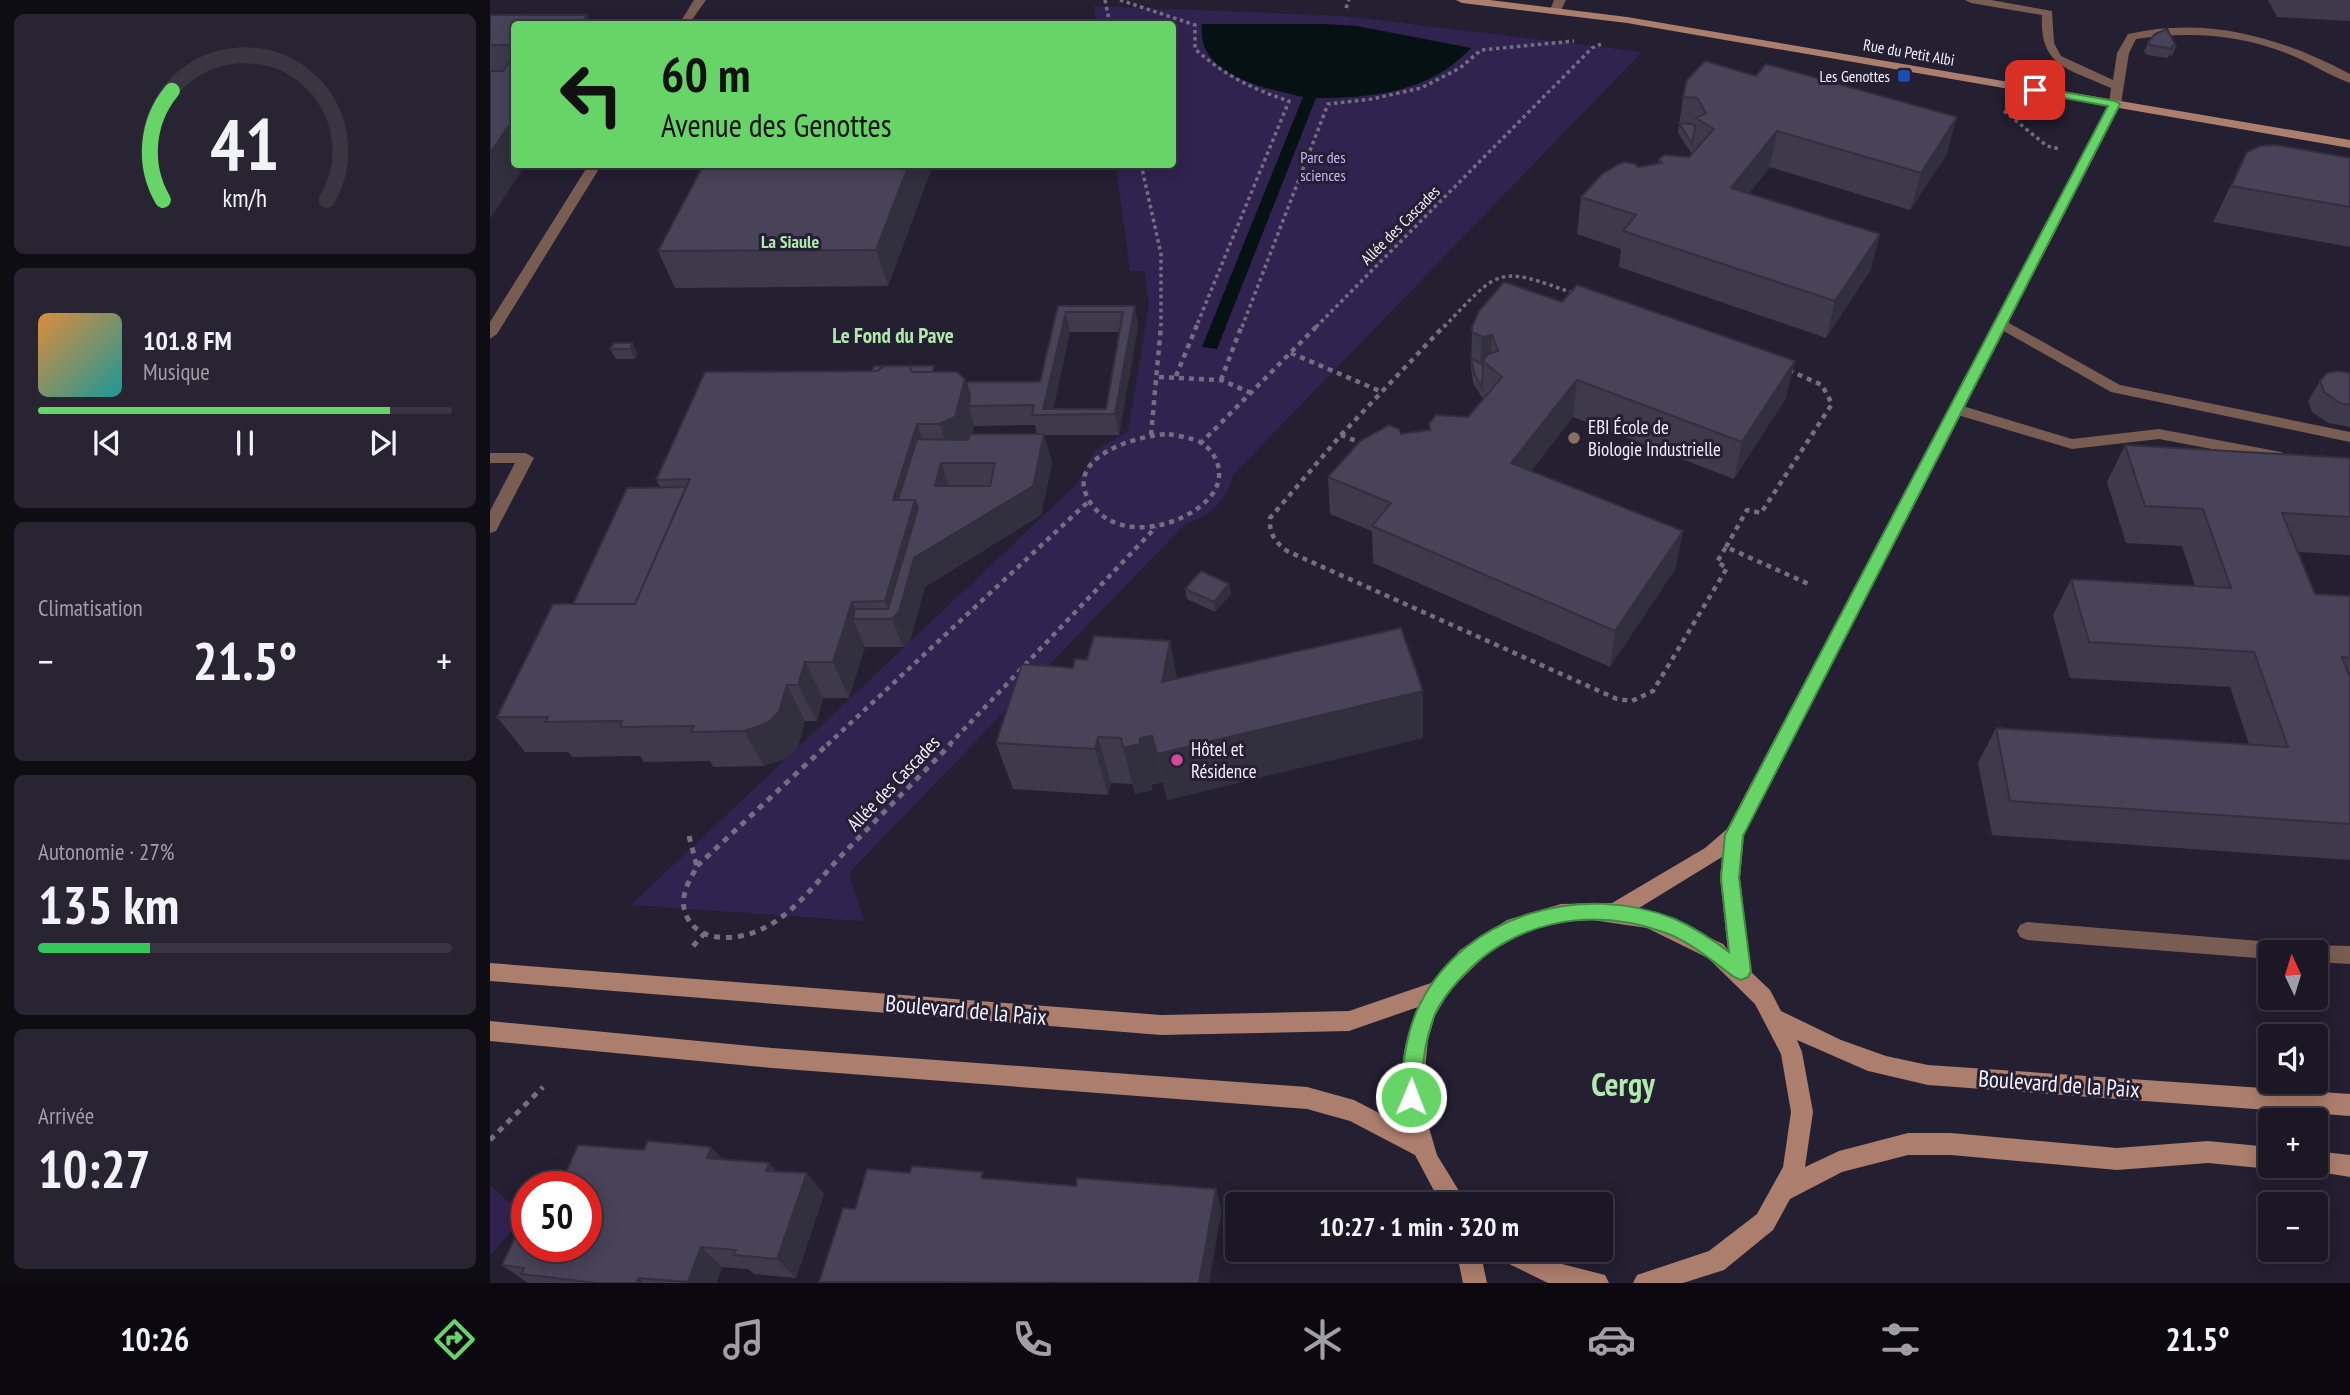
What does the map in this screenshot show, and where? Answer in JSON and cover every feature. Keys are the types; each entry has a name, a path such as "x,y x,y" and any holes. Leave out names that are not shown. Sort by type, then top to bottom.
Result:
{"main road":[{"name":"Rue du Petit Albi","path":"1462,0 1558,5 1641,22 2350,144"},
{"path":"1615,912 1712,854 1734,835 2115,104"},
{"path":"1734,835 1730,878 1741,971"},
{"path":"1447,1192 1422,1147 1415,1121 1411,1074 1419,1030 1437,991 1472,952 1517,925 1565,913 1615,912 1669,925 1695,938 1741,971 1779,1020 1800,1076 1802,1134 1796,1163 1785,1190 1749,1237 1724,1256 1697,1271 1646,1283"},
{"name":"Boulevard de la Paix","path":"490,972 1161,1025 1349,1021 1437,991"},
{"name":"Boulevard de la Paix","path":"1779,1020 1856,1059 1880,1067 1928,1076 2350,1105"},
{"path":"490,1031 786,1059 1307,1098 1354,1111 1422,1147"},
{"path":"1785,1190 1839,1162 1908,1144 1951,1144 2117,1158 2208,1152 2258,1157"},
{"path":"2328,1163 2350,1166"},
{"path":"1471,1262 1475,1283"},
{"path":"1530,1262 1552,1273 1597,1283"}],"lane":[{"path":"686,21 700,0"},
{"path":"1971,0 2048,13 2047,40 2050,51 2057,58 2118,87"},
{"path":"2115,104 2123,53 2132,36 2168,29 2215,30 2271,41 2350,79"},
{"path":"492,328 593,168"},
{"path":"2000,323 2116,389 2350,437"},
{"path":"1956,408 2072,444 2159,434 2295,460"},
{"path":"490,458 526,458 490,527"},
{"path":"2027,931 2258,949"},
{"path":"2328,954 2350,956"}],"path":[{"path":"1105,0 1109,21"},
{"path":"1120,0 1195,25 1195,49 1218,70 1244,87 1289,101 1176,376"},
{"path":"1346,8 1349,0"},
{"path":"1221,380 1328,104 1371,99 1421,88 1460,68 1481,50 1574,41"},
{"name":"Allée des Cascades","path":"1200,444 1592,48 1603,43"},
{"path":"2003,111 2047,146 2067,150"},
{"path":"1142,168 1161,254 1159,377 1151,435"},
{"path":"1581,296 1521,276 1498,275 1485,283 1341,435 1270,518 1268,532 1275,542 1287,551 1617,699 1632,701 1653,691 1727,568 1717,562 1747,510 1761,513 1832,404 1830,394 1817,380 1777,366"},
{"path":"1291,352 1382,392"},
{"path":"1159,377 1221,380 1251,393"},
{"path":"1151,435 1174,435 1200,444 1218,463 1221,471 1219,487 1200,510 1179,521 1156,527 1115,522 1100,512 1090,500 1087,478 1102,455 1119,444 1151,435"},
{"path":"1341,435 1375,446"},
{"path":"693,946 704,934 690,923 684,912 684,888 697,867 1090,500"},
{"name":"Allée des Cascades","path":"704,934 724,938 740,937 762,930 778,919 911,785 1156,527"},
{"path":"1726,547 1811,585"},
{"path":"689,836 697,867"},
{"path":"490,1140 542,1087"}],"green space":[{"name":"Parc des sciences","path":"1094,6 1344,16 1642,52 1233,475 1222,500 1201,517 1184,525 849,873 864,921 631,905 1077,484 1095,451 1128,431 1149,305 1144,271 1130,271 1116,168 1176,168 1176,21 1096,21"},
{"path":"490,1185 511,1204 511,1231 490,1256"}],"shaded area":[{"path":"1202,24 1357,26 1471,48 1438,74 1400,90 1316,98 1217,349 1202,347 1303,97 1253,84 1221,68 1210,56 1203,42"}],"building":[{"path":"490,15 587,15 582,21 511,21 511,45 490,45"},
{"path":"2167,29 2176,46 2172,46 2172,49 2148,42 2155,34"},
{"path":"511,59 511,122 490,153 490,71 503,71"},
{"path":"1705,61 1756,76 1766,64 1957,117 1921,173 1777,131 1731,188 1880,234 1835,301 1623,231 1636,215 1581,197 1602,174 1619,164 1625,162 1638,167 1662,163 1659,159 1664,155 1689,157 1714,129 1696,118 1706,113 1697,98 1683,97 1687,80"},
{"path":"1679,123 1693,124 1695,127 1692,144"},
{"path":"2276,145 2350,158 2350,207 2231,186 2247,152 2260,146"},
{"path":"702,168 907,168 876,250 658,251"},
{"path":"1504,282 1562,302 1577,285 1795,361 1742,442 1577,380 1511,463 1683,531 1615,631 1372,526 1391,503 1328,477 1360,441 1389,425 1399,429 1401,434 1430,430 1429,424 1436,415 1468,417 1502,377 1483,361 1488,354 1498,351 1492,335 1482,337 1472,332 1472,327 1479,311"},
{"path":"1058,306 1135,306 1115,414 1032,415 1034,405 969,406 970,396 966,382 1040,382","holes":["1066,312 1123,312 1106,409 1043,409"]},
{"path":"614,343 632,343 630,349 610,349"},
{"path":"1471,358 1483,363 1482,388 1474,373"},
{"path":"874,366 885,366 872,371"},
{"path":"885,366 909,366 912,372 957,372 965,379 955,417 940,424 917,424 893,500 915,500 885,601 852,602 833,662 805,662 798,685 787,685 779,712 767,723 744,731 691,732 694,726 620,727 622,721 545,722 548,717 497,717 553,604 635,604 690,479 656,480 705,372 877,371"},
{"path":"909,366 934,366 932,372 912,372"},
{"path":"2327,373 2350,373 2350,405 2340,403 2324,392 2320,381"},
{"path":"970,434 1044,434 1033,486 914,558 899,612 892,619 853,619 855,609 888,609 918,508 915,500 898,500 917,439 968,440","holes":["941,463 995,463 990,486 935,486"]},
{"path":"2125,445 2350,458 2350,517 2282,513 2315,594 2350,596 2350,658 2342,657 2350,678 2350,824 2010,801 1996,728 2288,747 2254,652 2089,642 2071,579 2231,588 2203,509 2145,506"},
{"path":"686,487 635,604 573,604 627,488"},
{"path":"1201,571 1229,584 1214,602 1185,589"},
{"path":"1401,628 1423,691 1157,754 1152,736 1140,738 1140,744 1123,748 1121,738 1098,737 1095,749 996,743 1022,664 1073,668 1075,659 1087,660 1094,636 1170,641 1162,682"},
{"path":"648,1141 711,1147 707,1158 769,1163 766,1171 807,1173 777,1259 733,1255 736,1250 701,1247 688,1282 638,1278 636,1283 596,1283 521,1274 524,1268 502,1265 511,1246 511,1262 602,1262 602,1171 567,1171 578,1145 644,1150"},
{"path":"912,1166 983,1172 981,1178 1076,1186 1077,1178 1216,1189 1199,1283 819,1282 843,1208 855,1209 867,1169 910,1173"}],"place":[{"name":"Les Genottes","path":"1904,76"},
{"name":"EBI École de Biologie Industrielle","path":"1574,438"},
{"name":"Hôtel et Résidence","path":"1177,760"}],"district":[{"name":"La Siaule","path":"790,242"},
{"name":"Le Fond du Pave","path":"893,336"},
{"name":"Cergy","path":"1623,1085"}],"route":[{"path":"1411,1097 1413,1052 1419,1030 1437,991 1472,952 1517,925 1540,917 1565,913 1615,912 1669,925 1719,953 1741,971 1730,878 1730,853 1734,835 2115,104 2035,90"}]}
